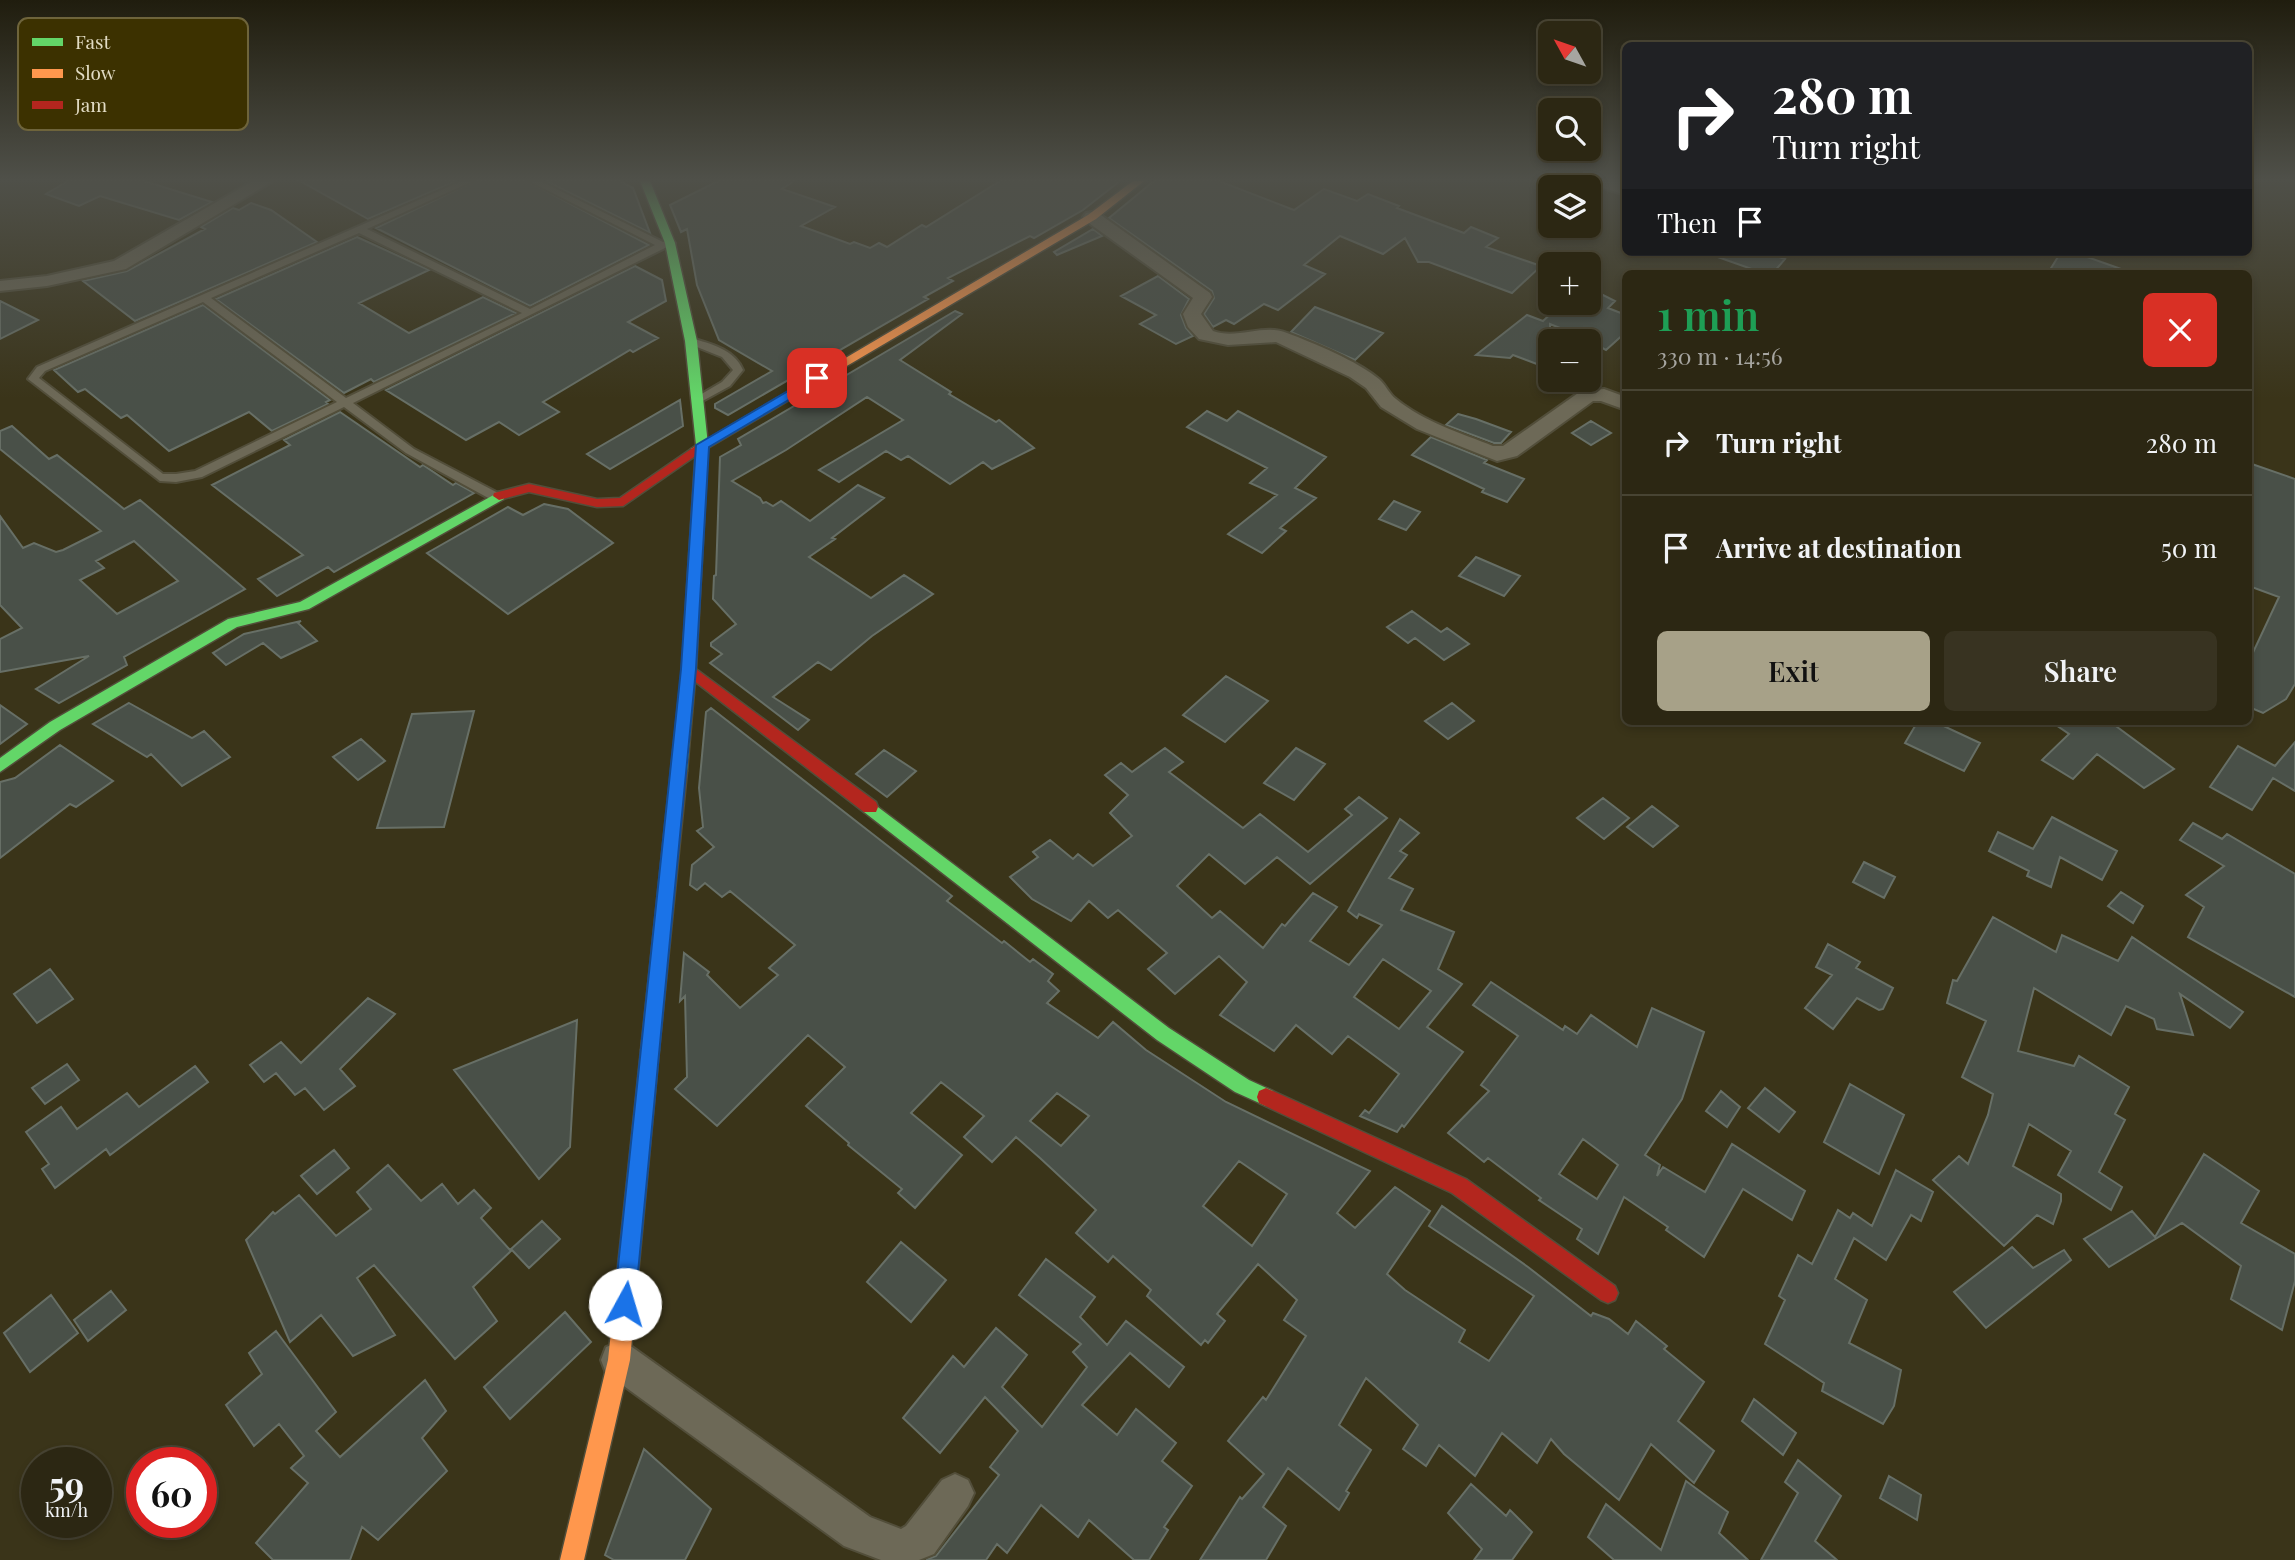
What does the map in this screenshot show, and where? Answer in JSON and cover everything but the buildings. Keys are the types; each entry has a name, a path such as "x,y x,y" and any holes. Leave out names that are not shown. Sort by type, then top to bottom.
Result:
{"street":[{"path":"0,286 47,281 120,265 139,254"},
{"path":"572,1560 619,1360 689,669 702,445 691,341 669,254"},
{"path":"0,766 55,726 233,622 304,606 496,496 529,488 597,503 623,502 702,445 1029,254"},
{"path":"1143,254 1203,297 1192,314 1194,323 1209,337 1231,341 1265,335 1279,336 1357,373 1373,384 1388,403 1424,425 1486,451 1497,454 1510,450 1588,395 1604,395 1622,402"},
{"path":"689,669 1110,990 1163,1034 1242,1086 1459,1186 1608,1293"},
{"path":"619,1360 858,1532 901,1548 920,1540 955,1493"}],"lane":[{"path":"303,254 41,369 33,379 160,477 176,478 198,474 647,254"},
{"path":"409,254 530,313"},
{"path":"203,298 410,450 496,496"},
{"path":"691,341 727,355 736,362 738,370 726,384 698,401"}],"traffic: fast":[{"path":"672,254 691,341 702,445 689,669 679,771"},
{"path":"0,766 55,726 233,623 304,606 499,496"},
{"path":"870,807 1163,1034 1242,1086 1266,1097"}],"traffic: slow":[{"path":"697,449 1029,254"},
{"path":"572,1560 619,1360 650,1050"}],"traffic: jam":[{"path":"499,496 529,488 597,503 623,502 697,449"},
{"path":"689,669 870,807"},
{"path":"650,1050 679,771"},
{"path":"1266,1097 1459,1186 1608,1293"}],"route":[{"path":"625,1304 689,669 702,445 817,378"}]}
